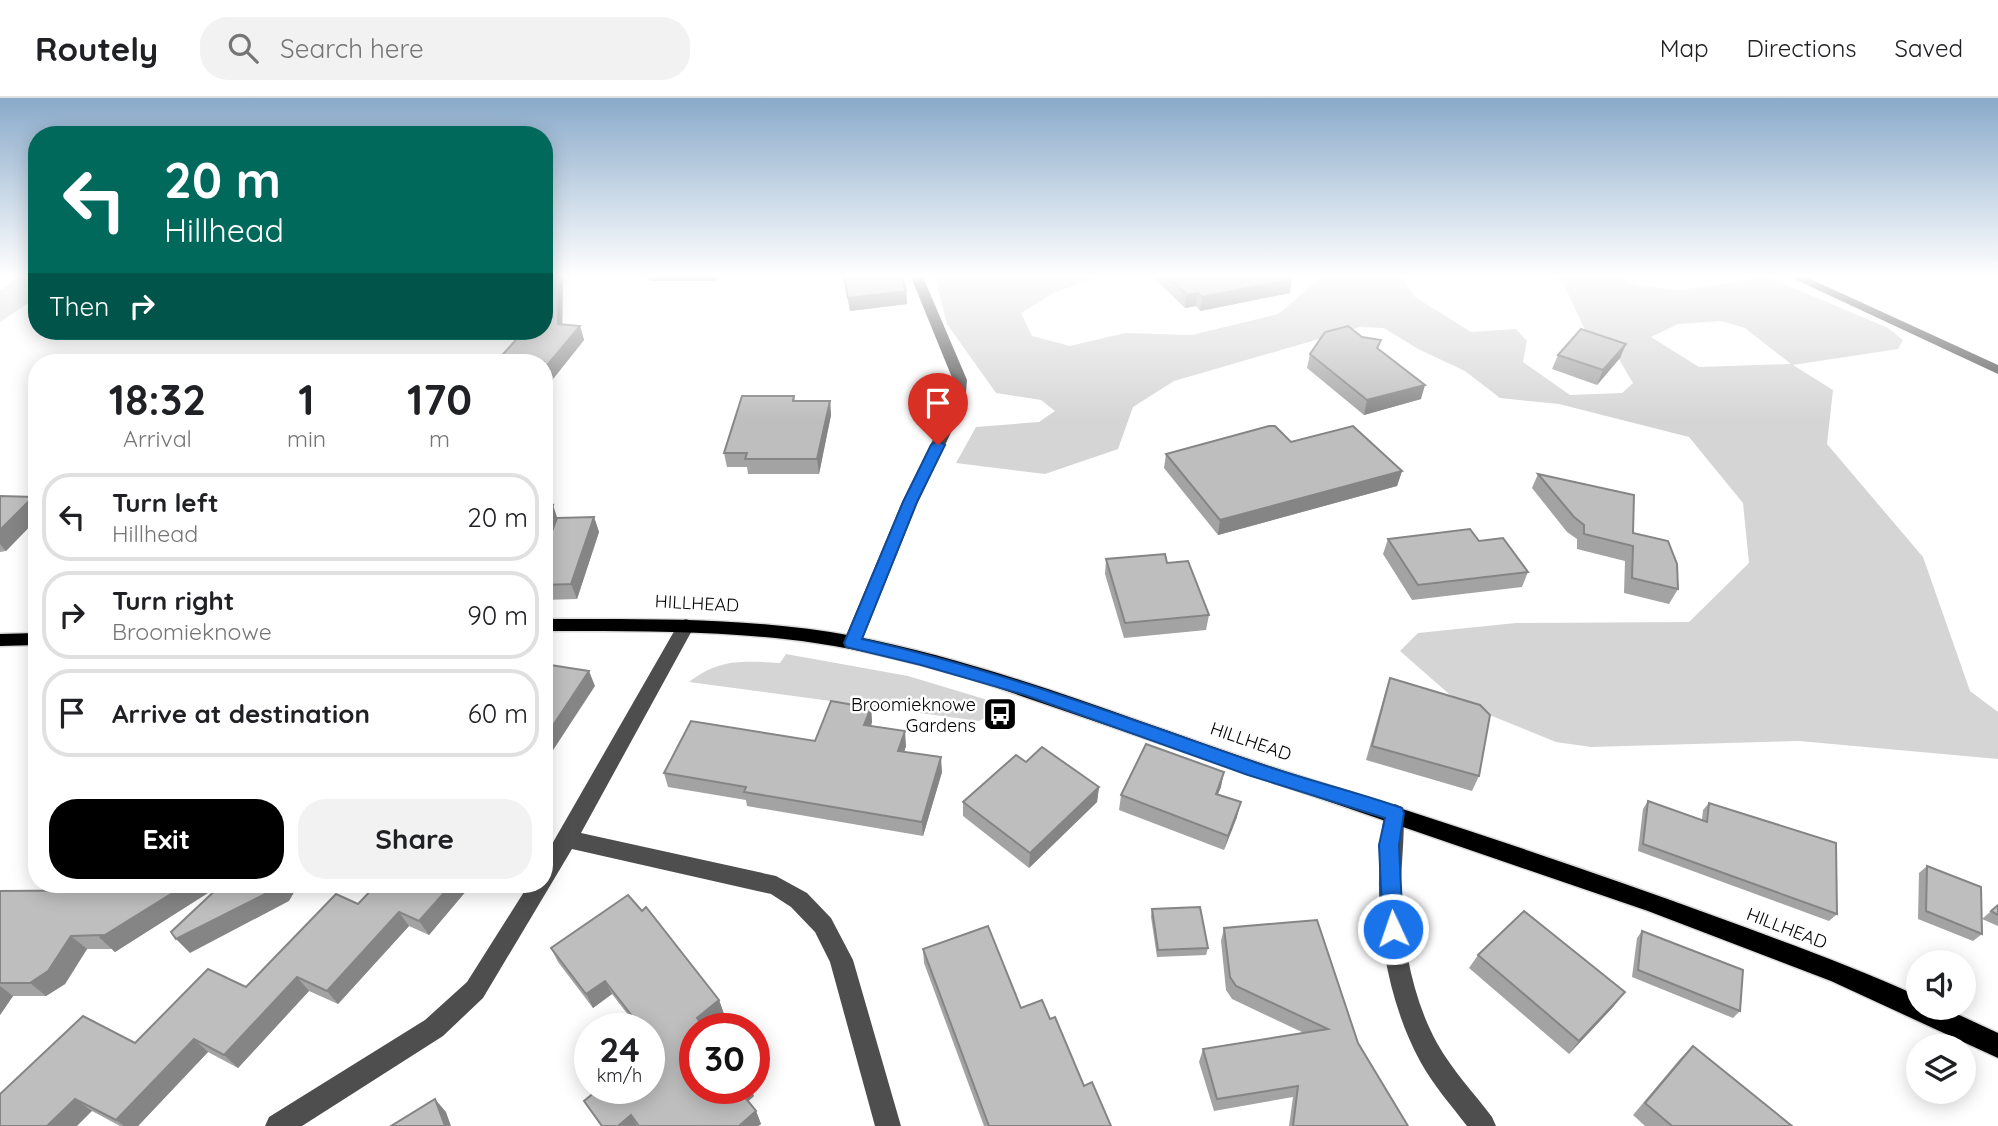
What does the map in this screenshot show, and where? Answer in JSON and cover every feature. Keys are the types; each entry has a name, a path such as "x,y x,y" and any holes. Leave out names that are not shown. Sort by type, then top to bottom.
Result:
{"main road":[{"name":"HILLHEAD","path":"553,625 686,625 781,633 852,643 921,659 1029,690 1254,770 1395,813 1573,873 1786,953 1906,1003"},
{"path":"0,640 28,639"},
{"name":"HILLHEAD","path":"1943,1020 1998,1046"}],"street":[{"path":"852,643 910,502 958,403 960,380 937,325"},
{"path":"1900,325 1998,370"},
{"path":"553,864 686,625"},
{"path":"1395,813 1389,845 1393,929 1402,978 1425,1045 1483,1126"},
{"path":"568,839 776,886 799,900 823,925 841,960 888,1126"},
{"path":"278,1126 384,1061 444,1019 475,990 535,893"}],"shaded area":[{"path":"948,325 1027,325 1032,336 1070,346 1125,333 1192,335 1233,325 1460,325 1471,332 1516,329 1527,341 1523,362 1570,395 1622,393 1633,383 1610,344 1587,334 1583,325 1676,325 1651,337 1699,367 1791,364 1745,328 1735,325 1881,325 1903,340 1898,349 1793,365 1833,390 1827,444 1923,557 1970,691 1998,712 1998,759 1799,741 1591,747 1556,742 1482,712 1449,694 1400,651 1418,633 1516,623 1689,622 1749,563 1743,503 1689,437 1559,404 1500,398 1465,371 1418,349 1384,328 1360,327 1174,381 1133,407 1118,449 1045,474 956,463 976,427 1039,422 1055,411 1041,400 996,393"},
{"path":"786,654 908,676 991,701 994,713 979,721 689,682 722,665 743,662 780,663"}],"building":[{"path":"553,325 580,326 553,358 553,354 503,354 515,341 553,340"},
{"path":"1348,326 1362,337 1381,340 1377,348 1425,385 1367,400 1310,354 1325,332"},
{"path":"1581,329 1626,344 1603,370 1558,355"},
{"path":"742,396 794,396 793,401 830,401 817,459 745,459 747,453 724,453"},
{"path":"1275,426 1291,442 1353,426 1402,471 1220,520 1166,454"},
{"path":"1538,474 1634,495 1633,533 1668,541 1677,564 1678,589 1632,578 1633,546 1584,534 1584,525"},
{"path":"0,496 28,497 28,502 0,530"},
{"path":"594,517 571,584 553,585 553,528 557,518"},
{"path":"1470,529 1479,541 1503,538 1528,572 1418,585 1388,539"},
{"path":"1165,554 1167,563 1188,561 1209,615 1125,623 1106,559"},
{"path":"553,665 589,671 553,725"},
{"path":"1390,678 1480,705 1490,715 1479,776 1372,746"},
{"path":"831,701 871,708 864,725 905,731 898,751 941,757 922,822 744,792 746,787 664,773 691,721 815,741"},
{"path":"1146,744 1224,772 1216,794 1241,802 1228,836 1121,795"},
{"path":"1042,747 1099,787 1030,853 963,802 1016,755 1026,762"},
{"path":"1648,801 1707,822 1709,803 1836,843 1837,914 1643,844"},
{"path":"1927,866 1981,887 1982,934 1926,911"},
{"path":"0,891 172,893 100,938 102,935 71,936 48,971 30,983 0,983"},
{"path":"212,893 267,893 176,939 171,932"},
{"path":"368,893 444,893 419,921 399,912 327,991 297,977 224,1055 194,1039 116,1120 75,1099 47,1126 0,1126 0,1094 83,1016 135,1043 208,969 246,987 336,894 358,904"},
{"path":"628,895 642,911 646,907 719,1000 703,1013 679,1013 679,1104 750,1104 756,1111 739,1126 639,1126 631,1115 618,1126 602,1126 586,1104 665,1104 665,1013 630,1013 605,981 586,994 551,948"},
{"path":"1998,905 1998,915 1991,911"},
{"path":"1200,907 1208,948 1158,950 1152,909"},
{"path":"1524,911 1625,992 1579,1041 1478,955"},
{"path":"1317,920 1358,1043 1408,1126 1293,1126 1298,1086 1217,1099 1203,1049 1328,1029 1236,986 1230,977 1224,928"},
{"path":"988,926 1021,1008 1042,1000 1050,1019 1055,1017 1084,1086 1092,1082 1111,1126 989,1126 923,949"},
{"path":"1642,931 1743,970 1740,1011 1638,970"},
{"path":"1693,1046 1792,1126 1672,1126 1645,1103"},
{"path":"435,1099 445,1126 391,1126"}],"place":[{"name":"Broomieknowe Gardens","path":"1000,714"}],"route":[{"path":"938,445 910,502 852,643 921,659 1029,690 1254,770 1395,813 1389,845 1393,929"}]}
